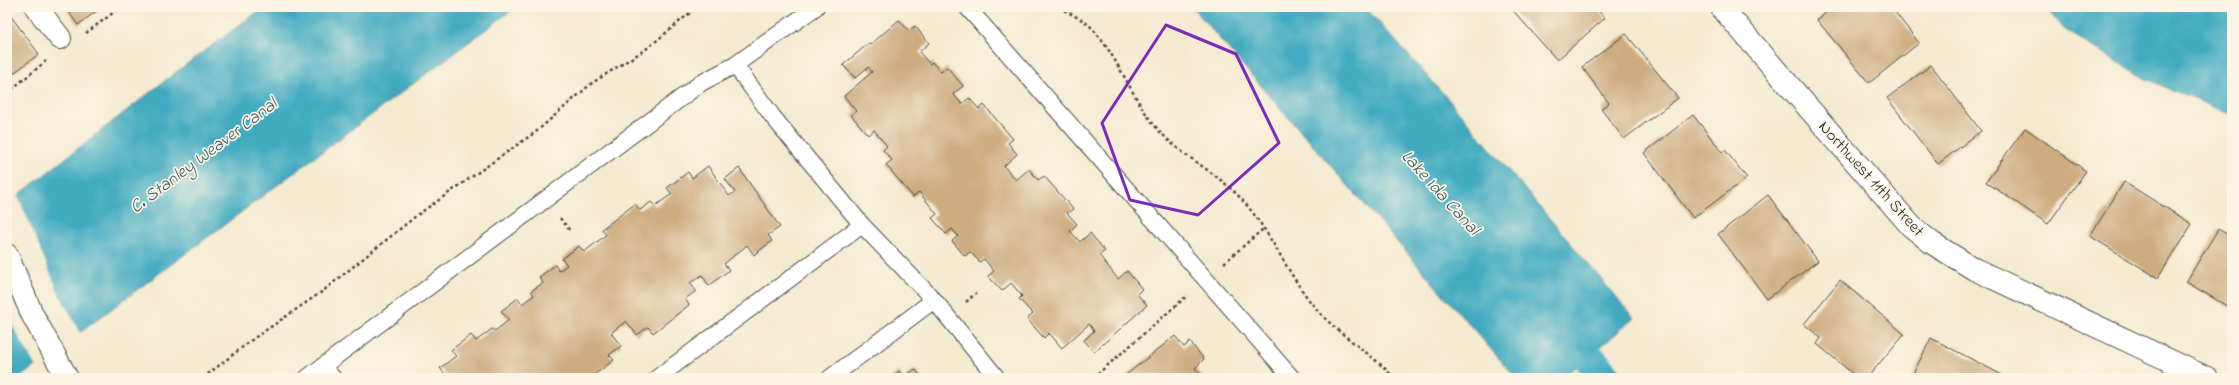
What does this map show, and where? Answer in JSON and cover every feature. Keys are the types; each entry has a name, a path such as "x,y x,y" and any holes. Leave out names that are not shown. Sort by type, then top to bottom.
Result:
{"street":[{"path":"36,7 60,38"},
{"name":"Northwest 11th Street","path":"1721,7 1912,226 1932,243 1974,268 2207,378"},
{"path":"7,255 32,314 67,378"}],"lane":[{"path":"307,378 701,83 735,65 816,7"},
{"path":"967,7 1292,378"},
{"path":"735,65 773,117 862,224 934,300 997,378"},
{"path":"657,378 862,224"},
{"path":"830,378 934,300"},
{"path":"323,366 333,378"}],"path":[{"path":"203,378 253,339 323,291 416,216 537,130 592,83 649,47 697,7"},
{"path":"1059,7 1088,25 1104,43 1144,111 1164,136 1229,187 1250,209 1292,278 1314,307 1338,332 1394,378"},
{"path":"557,213 571,232"},
{"path":"1219,267 1263,229"},
{"path":"1093,378 1191,292"}],"highlighted area":[{"path":"1166,25 1236,54 1279,143 1198,215 1130,200 1102,123"}],"water":[{"name":"C. Stanley Weaver Canal","path":"264,7 516,7 19,378 7,378 7,204 176,72"},
{"path":"1192,7 1365,7 1448,99 1634,318 1589,357 1561,378 1516,378"},
{"path":"2046,7 2232,7 2232,115 2144,78 2064,29"}],"pier":[{"path":"17,194 58,292 81,334 36,367 7,316 7,201"}],"building":[{"path":"65,7 102,7 78,25"},
{"path":"1510,7 1595,7 1605,18 1557,60"},
{"path":"1833,7 1891,7 1919,43 1869,83 1817,20"},
{"path":"7,11 39,54 7,78"},
{"path":"899,20 909,31 915,26 929,43 919,52 930,64 932,62 941,72 947,67 963,86 953,94 962,104 969,98 979,109 984,105 1013,139 1008,143 1017,154 1004,166 1016,180 1029,169 1038,180 1044,176 1073,209 1067,213 1077,224 1070,231 1080,242 1090,233 1105,251 1099,255 1118,279 1127,271 1142,289 1137,294 1147,305 1094,352 1084,340 1094,331 1089,324 1062,348 1049,333 1044,338 1027,319 1033,314 1019,299 1022,296 1011,283 1002,291 988,276 994,271 984,259 980,262 970,252 965,256 952,241 958,236 952,229 946,234 932,218 937,214 919,192 913,197 886,165 892,160 883,150 887,146 874,130 868,135 851,115 856,111 844,96 872,72 868,67 855,78 843,65 869,43 870,45"},
{"path":"1626,34 1678,98 1624,139 1601,109 1609,103 1582,67"},
{"path":"1931,65 1981,131 1938,164 1887,98"},
{"path":"1693,115 1722,152 1725,150 1747,178 1693,218 1644,153"},
{"path":"2025,128 2086,171 2048,224 1986,182"},
{"path":"708,166 729,196 735,192 725,179 739,168 780,227 768,235 772,241 754,255 747,245 724,264 729,270 709,286 702,275 690,283 696,291 685,299 689,305 653,333 648,327 637,335 626,321 611,333 621,346 609,355 614,360 590,378 448,378 440,368 456,356 451,350 471,335 476,341 492,329 495,331 509,320 501,311 518,298 522,304 534,295 531,291 543,283 539,277 555,265 559,271 567,265 562,259 579,246 584,252 606,235 602,229 635,204 640,210 651,202 655,206 672,194 667,188 688,172 692,178"},
{"path":"2124,182 2192,224 2158,278 2090,236"},
{"path":"1768,195 1818,261 1767,299 1718,234"},
{"path":"2218,229 2232,237 2232,309 2186,282"},
{"path":"1840,280 1904,334 1867,378 1858,378 1817,344 1821,338 1804,324"},
{"path":"1175,336 1184,347 1190,342 1204,359 1195,368 1204,378 1122,378"},
{"path":"1931,338 2004,376 2003,378 1911,378"},
{"path":"915,369 922,378 903,378"},
{"path":"899,371 903,378 890,378"}],"waterway":[{"name":"Lake Ida Canal","path":"1560,325 1607,378"}]}
